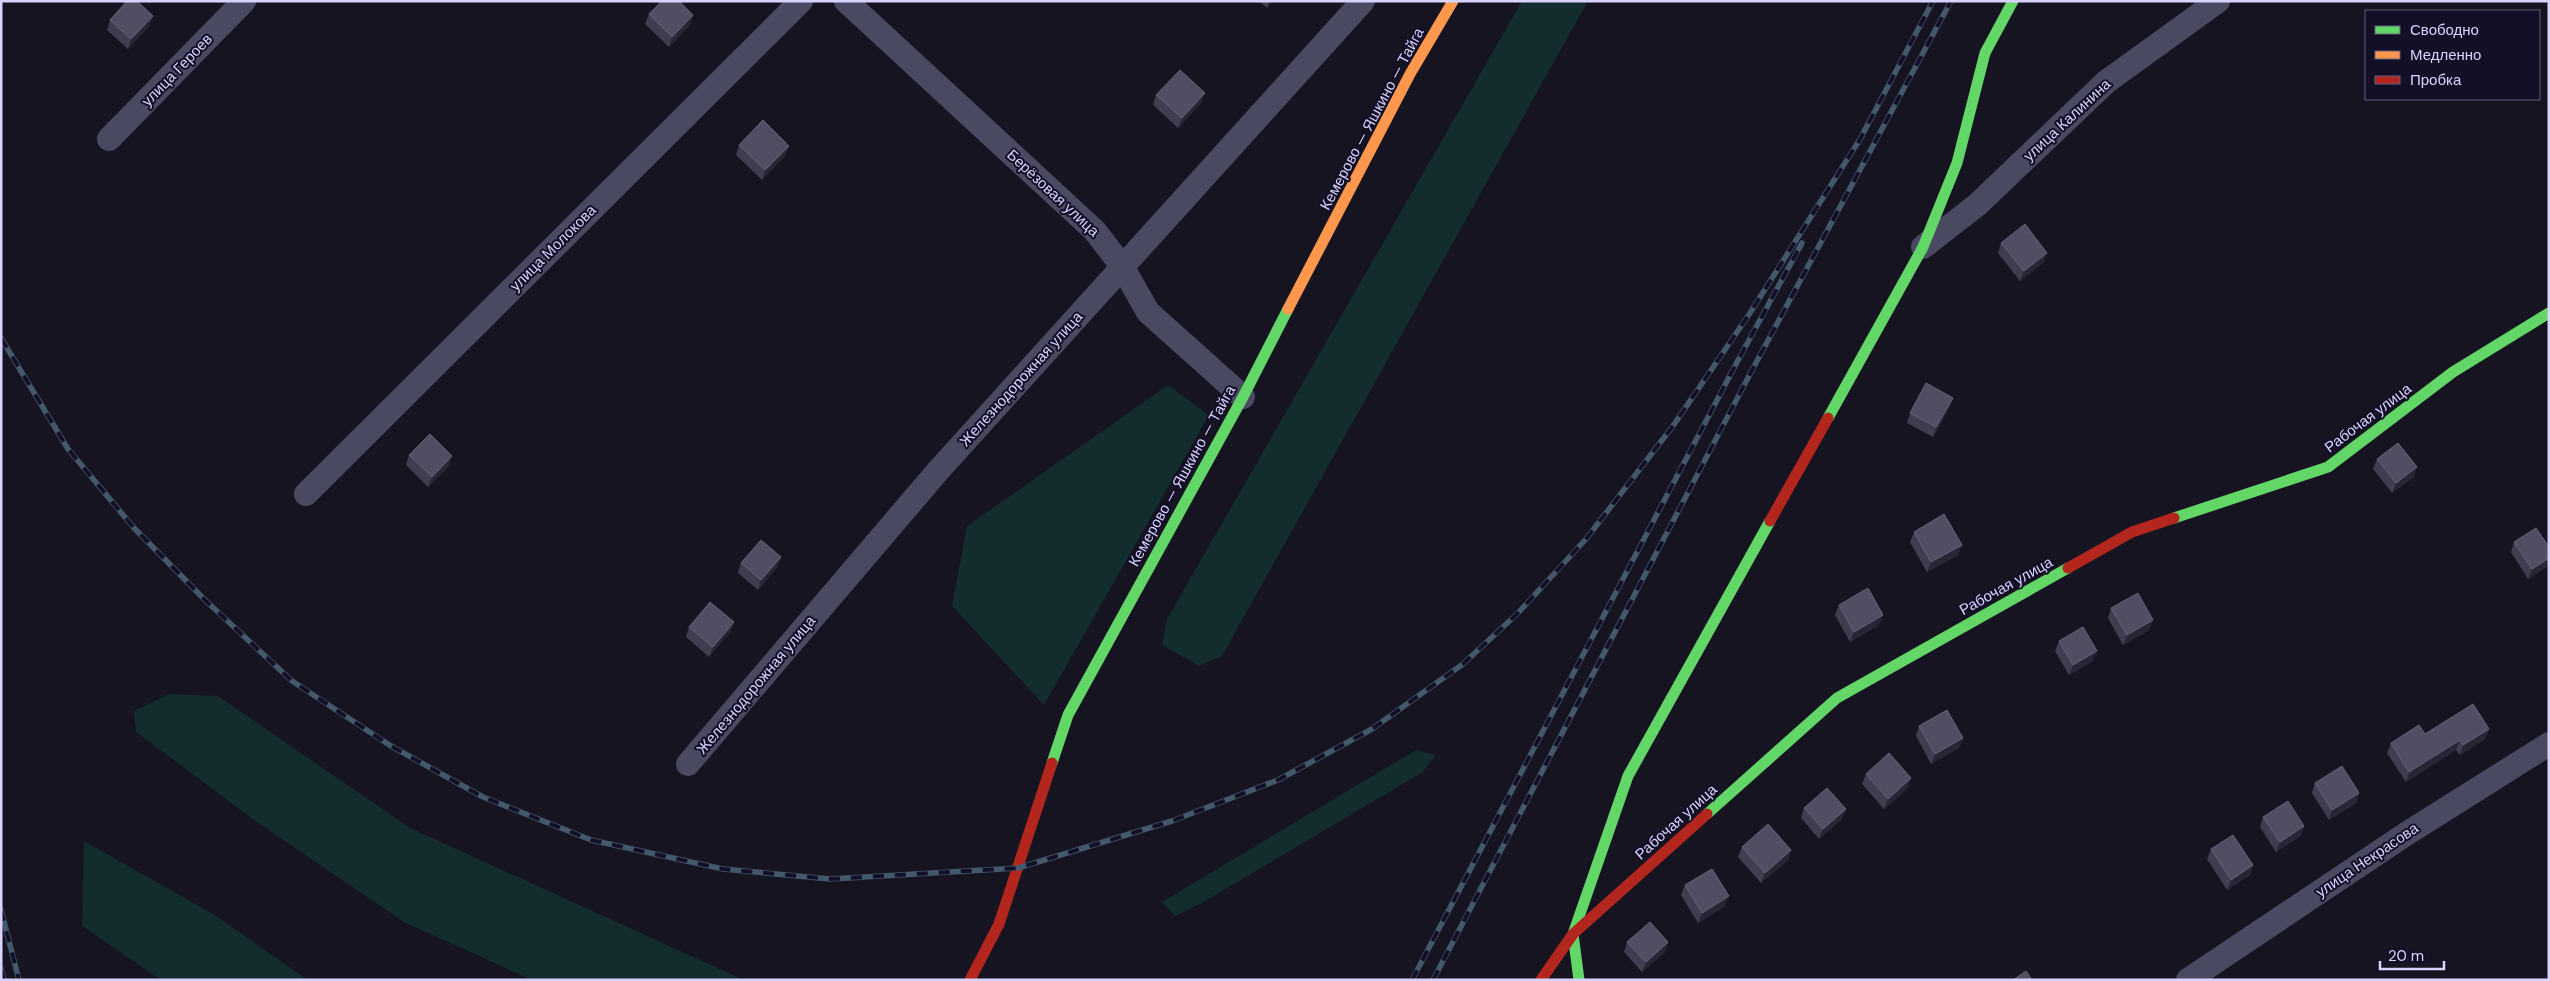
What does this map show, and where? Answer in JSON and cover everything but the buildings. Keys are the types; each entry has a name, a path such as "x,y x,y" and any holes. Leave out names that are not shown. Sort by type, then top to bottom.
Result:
{"street":[{"name":"улица Героев","path":"109,139 244,1"},
{"name":"улица Молокова","path":"306,494 801,1"},
{"name":"Берёзовая улица","path":"846,1 1095,231 1122,266 1148,312 1243,397"},
{"name":"Железнодорожная улица","path":"688,764 937,472 1363,1"},
{"name":"Кемерово — Яшкино — Тайга","path":"970,980 1000,924 1068,715 1243,397 1410,74 1453,1"},
{"path":"1579,980 1573,934 1628,776 1923,247 1957,163 1985,53 2013,1"},
{"name":"улица Калинина","path":"1923,247 1977,205 2106,82 2218,1"},
{"name":"Рабочая улица","path":"1541,980 1573,934 1837,698 2132,532 2328,467 2453,372 2549,313"},
{"name":"улица Некрасова","path":"2188,980 2406,834 2549,744"}],"green space":[{"path":"1522,1 1588,1 1222,656 1199,666 1162,645 1167,619"},
{"path":"1168,385 1209,415 1044,705 952,606 967,526"},
{"path":"169,694 218,696 410,828 744,980 532,980 404,922 254,820 136,732 134,711"},
{"path":"1416,750 1436,755 1423,772 1200,904 1175,916 1162,902"},
{"path":"84,841 213,914 308,980 161,980 82,926"}],"railway":[{"path":"1858,143 1933,1"},
{"path":"1433,980 1751,372 1951,1"},
{"path":"1,338 68,449 134,528 206,601 292,681 391,746 483,797 591,840 723,869 830,879 1018,868 1172,821 1278,780 1372,729 1463,664 1518,613 1586,539 1673,426 1750,313 1862,136"},
{"path":"1412,980 1736,364 1802,243"},
{"path":"1,910 19,980"},
{"path":"1,969 4,980"}],"traffic: fast":[{"path":"1828,418 1923,247 1957,163 1985,53 2013,1"},
{"path":"1052,763 1068,715 1243,397 1288,309"},
{"path":"2174,518 2328,467 2453,372 2549,313"},
{"path":"1579,980 1573,934 1628,776 1770,521"},
{"path":"1707,814 1837,698 2068,568"}],"traffic: slow":[{"path":"1288,309 1410,74 1453,1"}],"traffic: jam":[{"path":"1770,521 1828,418"},
{"path":"2068,568 2132,532 2174,518"},
{"path":"970,980 999,924 1052,763"},
{"path":"1541,980 1573,934 1707,814"}]}
